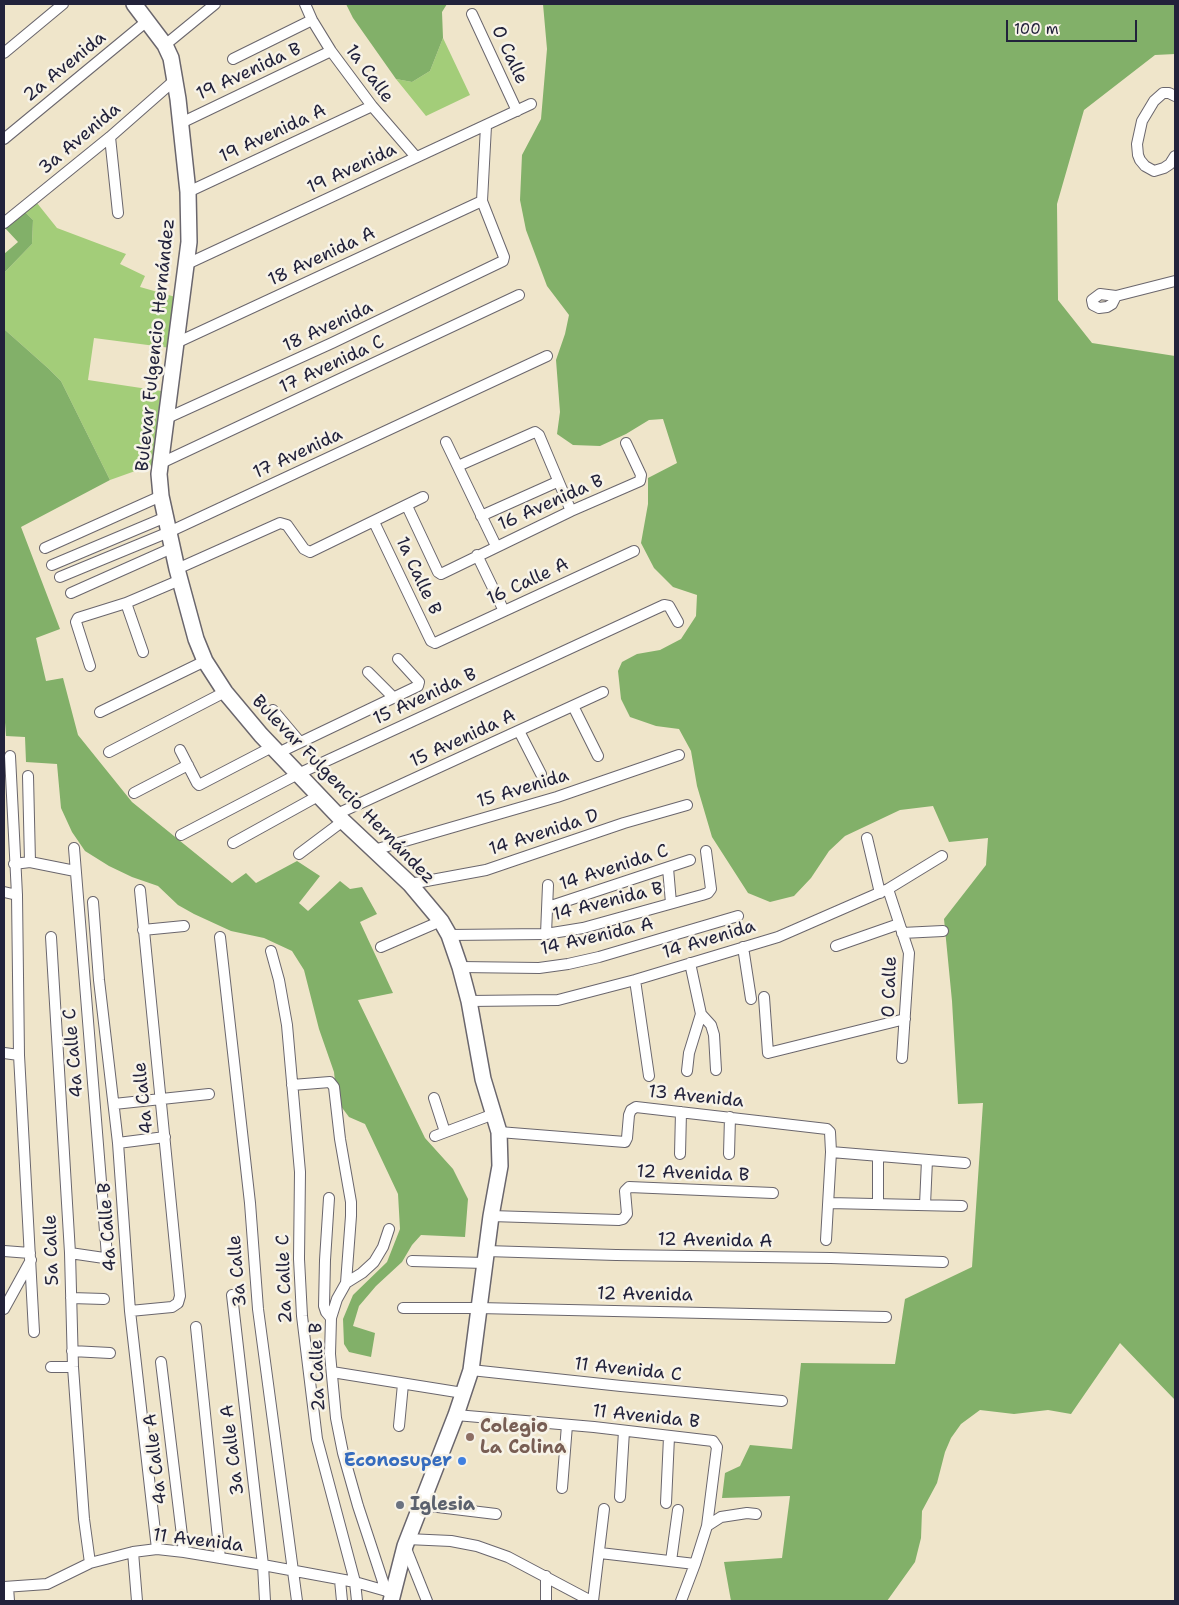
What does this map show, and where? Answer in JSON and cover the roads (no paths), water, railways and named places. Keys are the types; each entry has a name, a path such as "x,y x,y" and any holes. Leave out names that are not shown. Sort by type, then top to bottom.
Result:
{"street":[{"path":"4,53 63,4"},
{"name":"Bulevar Fulgencio Hernández","path":"134,4 165,45 172,58 188,192 190,222 187,264 159,464 161,496 191,624 205,660 225,692 318,796 410,884 441,922 449,935 470,1001 483,1079 499,1132 500,1166 485,1257 471,1370 456,1415 406,1542 390,1595"},
{"path":"165,45 215,4"},
{"name":"1a Calle","path":"305,4 312,20 331,51 372,106 416,157"},
{"name":"0 Calle","path":"472,14 517,111"},
{"path":"232,59 312,20"},
{"name":"2a Avenida","path":"4,139 147,21"},
{"name":"19 Avenida B","path":"181,122 331,51"},
{"name":"3a Avenida","path":"4,223 110,137 176,79"},
{"path":"1175,96 1163,93 1154,101 1142,121 1137,144 1140,160 1145,166 1154,171 1170,164 1175,157"},
{"name":"19 Avenida","path":"187,264 531,104"},
{"name":"19 Avenida A","path":"188,192 372,106"},
{"path":"482,201 486,126"},
{"path":"110,137 118,213"},
{"name":"18 Avenida","path":"165,419 323,347 503,261 504,257 482,201"},
{"name":"18 Avenida A","path":"176,343 482,201"},
{"path":"1116,296 1175,281"},
{"name":"17 Avenida C","path":"159,464 519,295"},
{"name":"17 Avenida","path":"60,577 167,524 547,356"},
{"path":"458,466 533,432 537,433 571,511"},
{"path":"446,442 496,546"},
{"name":"16 Avenida B","path":"406,506 438,572 441,574 496,546 640,481 641,475 626,443"},
{"path":"482,516 557,482"},
{"path":"46,548 161,496"},
{"path":"90,666 76,622 78,618 126,603 178,574 280,523 287,525 304,549 310,552 423,497"},
{"name":"1a Calle B","path":"374,522 429,637 435,643"},
{"path":"52,565 167,524"},
{"path":"71,593 172,548"},
{"name":"16 Calle A","path":"435,643 634,552"},
{"path":"477,555 504,611"},
{"path":"126,603 143,652"},
{"name":"15 Avenida B","path":"181,835 298,774 664,605 669,606 678,622"},
{"path":"180,750 197,783 200,785 275,750 300,742 418,686 419,682 398,659"},
{"path":"100,712 205,660"},
{"path":"368,672 394,698"},
{"path":"109,752 225,692"},
{"name":"15 Avenida A","path":"340,818 603,692"},
{"path":"573,706 598,756"},
{"path":"273,710 300,742"},
{"path":"520,731 541,774"},
{"name":"15 Avenida","path":"374,850 557,797 679,755"},
{"path":"10,756 10,856 16,895 19,1055 34,1332"},
{"path":"134,793 188,765"},
{"path":"28,776 30,862"},
{"path":"233,843 318,796"},
{"name":"14 Avenida D","path":"410,884 486,870 616,826 687,805"},
{"path":"299,854 340,818"},
{"name":"0 Calle","path":"867,838 884,891 909,953 910,961 902,1058"},
{"name":"4a Calle C","path":"70,1253 104,1258 107,1256 74,848"},
{"name":"14 Avenida B","path":"449,935 546,934 583,928 702,896 712,889 706,851"},
{"path":"10,856 75,871"},
{"name":"14 Avenida","path":"470,1001 558,1000 635,980 743,947 778,936 884,891 942,856"},
{"name":"14 Avenida C","path":"548,907 690,860"},
{"path":"668,868 671,903"},
{"path":"546,934 548,885"},
{"name":"4a Calle","path":"130,1311 172,1307 178,1303 180,1296 140,890"},
{"path":"4,892 16,895"},
{"name":"4a Calle B","path":"93,902 99,980 118,1143 130,1311 157,1549"},
{"name":"14 Avenida A","path":"460,967 539,968 568,964 599,957 738,916"},
{"path":"381,947 441,922"},
{"path":"143,930 184,926"},
{"path":"836,946 900,928 943,931"},
{"name":"5a Calle","path":"51,936 70,1253 72,1351 84,1519 90,1562"},
{"name":"3a Calle","path":"220,937 250,1203 259,1318 297,1601"},
{"path":"743,947 751,1000"},
{"name":"2a Calle C","path":"271,951 279,980 292,1084 300,1172 299,1260 302,1316 317,1439 354,1582 357,1601"},
{"path":"687,1071 689,1053 701,1014 690,963"},
{"path":"635,980 649,1076"},
{"path":"764,997 768,1053 905,1019"},
{"path":"701,1014 711,1025 714,1035 716,1070"},
{"path":"4,1053 19,1055"},
{"name":"2a Calle B","path":"292,1084 330,1082 334,1087 340,1139 351,1202 346,1282 337,1299 331,1318 332,1372 339,1436 358,1506 390,1595"},
{"path":"114,1104 209,1094"},
{"path":"434,1098 446,1132"},
{"name":"13 Avenida","path":"499,1132 625,1142 629,1115 631,1110 636,1107 827,1129 830,1132 830,1152"},
{"path":"680,1154 681,1112"},
{"path":"435,1136 494,1114"},
{"path":"729,1154 730,1118"},
{"path":"118,1143 165,1137"},
{"path":"826,1240 830,1152 965,1163"},
{"path":"878,1156 878,1204"},
{"path":"925,1205 926,1160"},
{"name":"12 Avenida B","path":"491,1216 619,1220 623,1219 627,1214 625,1191 629,1187 773,1193"},
{"path":"329,1198 324,1306 331,1318"},
{"path":"829,1203 962,1206"},
{"path":"346,1282 362,1273 374,1262 384,1247 388,1228"},
{"path":"4,1251 31,1256"},
{"path":"4,1309 31,1256"},
{"name":"12 Avenida A","path":"412,1261 485,1257 654,1256 831,1258 943,1262"},
{"name":"3a Calle A","path":"232,1295 263,1565 265,1601"},
{"path":"71,1298 104,1299"},
{"name":"12 Avenida","path":"403,1308 886,1317"},
{"path":"196,1327 220,1558"},
{"path":"72,1351 110,1353"},
{"name":"4a Calle A","path":"161,1362 184,1552"},
{"path":"50,1367 73,1367"},
{"name":"11 Avenida C","path":"471,1370 782,1401"},
{"path":"332,1372 464,1393"},
{"path":"399,1426 403,1384"},
{"name":"11 Avenida B","path":"456,1415 713,1441 717,1447 707,1526"},
{"path":"562,1488 567,1425"},
{"path":"620,1497 624,1431"},
{"path":"666,1503 669,1437"},
{"path":"421,1505 496,1514"},
{"path":"427,1601 406,1542 451,1541 477,1546 508,1557 592,1601 600,1552 604,1509"},
{"path":"671,1561 678,1510"},
{"path":"681,1601 707,1526 721,1517 756,1514"},
{"name":"11 Avenida","path":"6,1587 47,1584 90,1562 133,1552 157,1549 263,1565 354,1582 390,1595"},
{"path":"133,1552 137,1601"},
{"path":"600,1552 695,1564"},
{"path":"546,1576 546,1601"},
{"path":"340,1580 342,1601"},
{"path":"6,1587 9,1601"}],"place":[{"name":"Colegio La Colina","path":"470,1437"},
{"name":"Econosuper","path":"462,1461"},
{"name":"Iglesia","path":"400,1505"}]}
